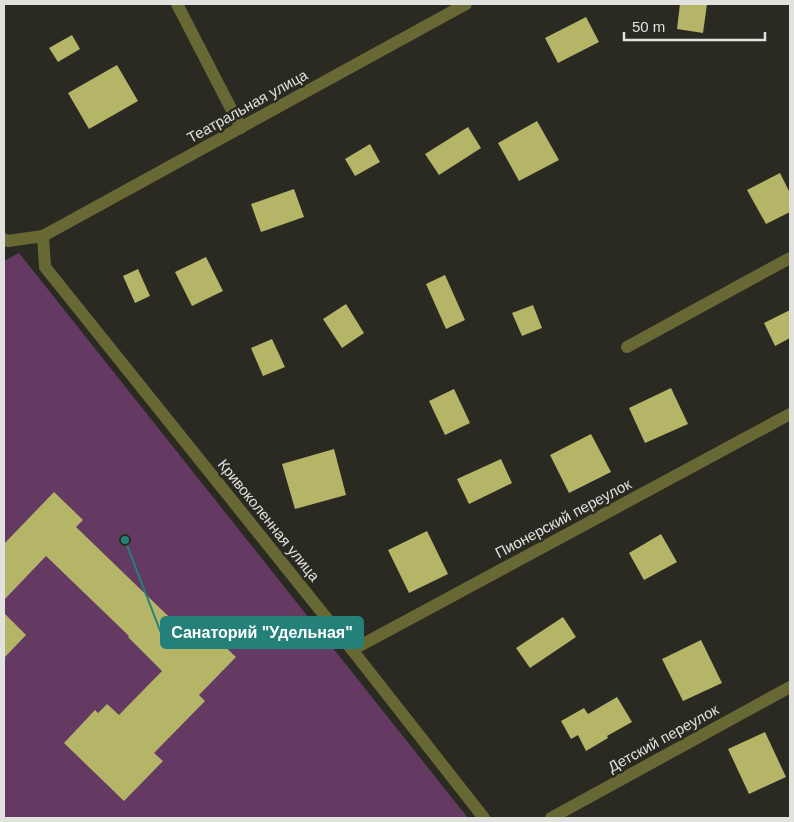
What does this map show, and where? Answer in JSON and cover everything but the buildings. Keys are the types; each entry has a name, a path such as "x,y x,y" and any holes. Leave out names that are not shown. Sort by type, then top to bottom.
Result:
{"street":[{"path":"177,4 241,128"},
{"name":"Театральная улица","path":"43,236 466,4"},
{"path":"5,241 43,236"},
{"name":"Кривоколенная улица","path":"43,236 45,267 484,818"},
{"path":"627,347 790,258"},
{"name":"Пионерский переулок","path":"352,650 790,414"},
{"name":"Детский переулок","path":"551,818 790,687"}],"shaded area":[{"path":"19,253 468,818 4,818 4,261"}],"place":[{"name":"Санаторий \"Удельная\"","path":"125,540"}]}
